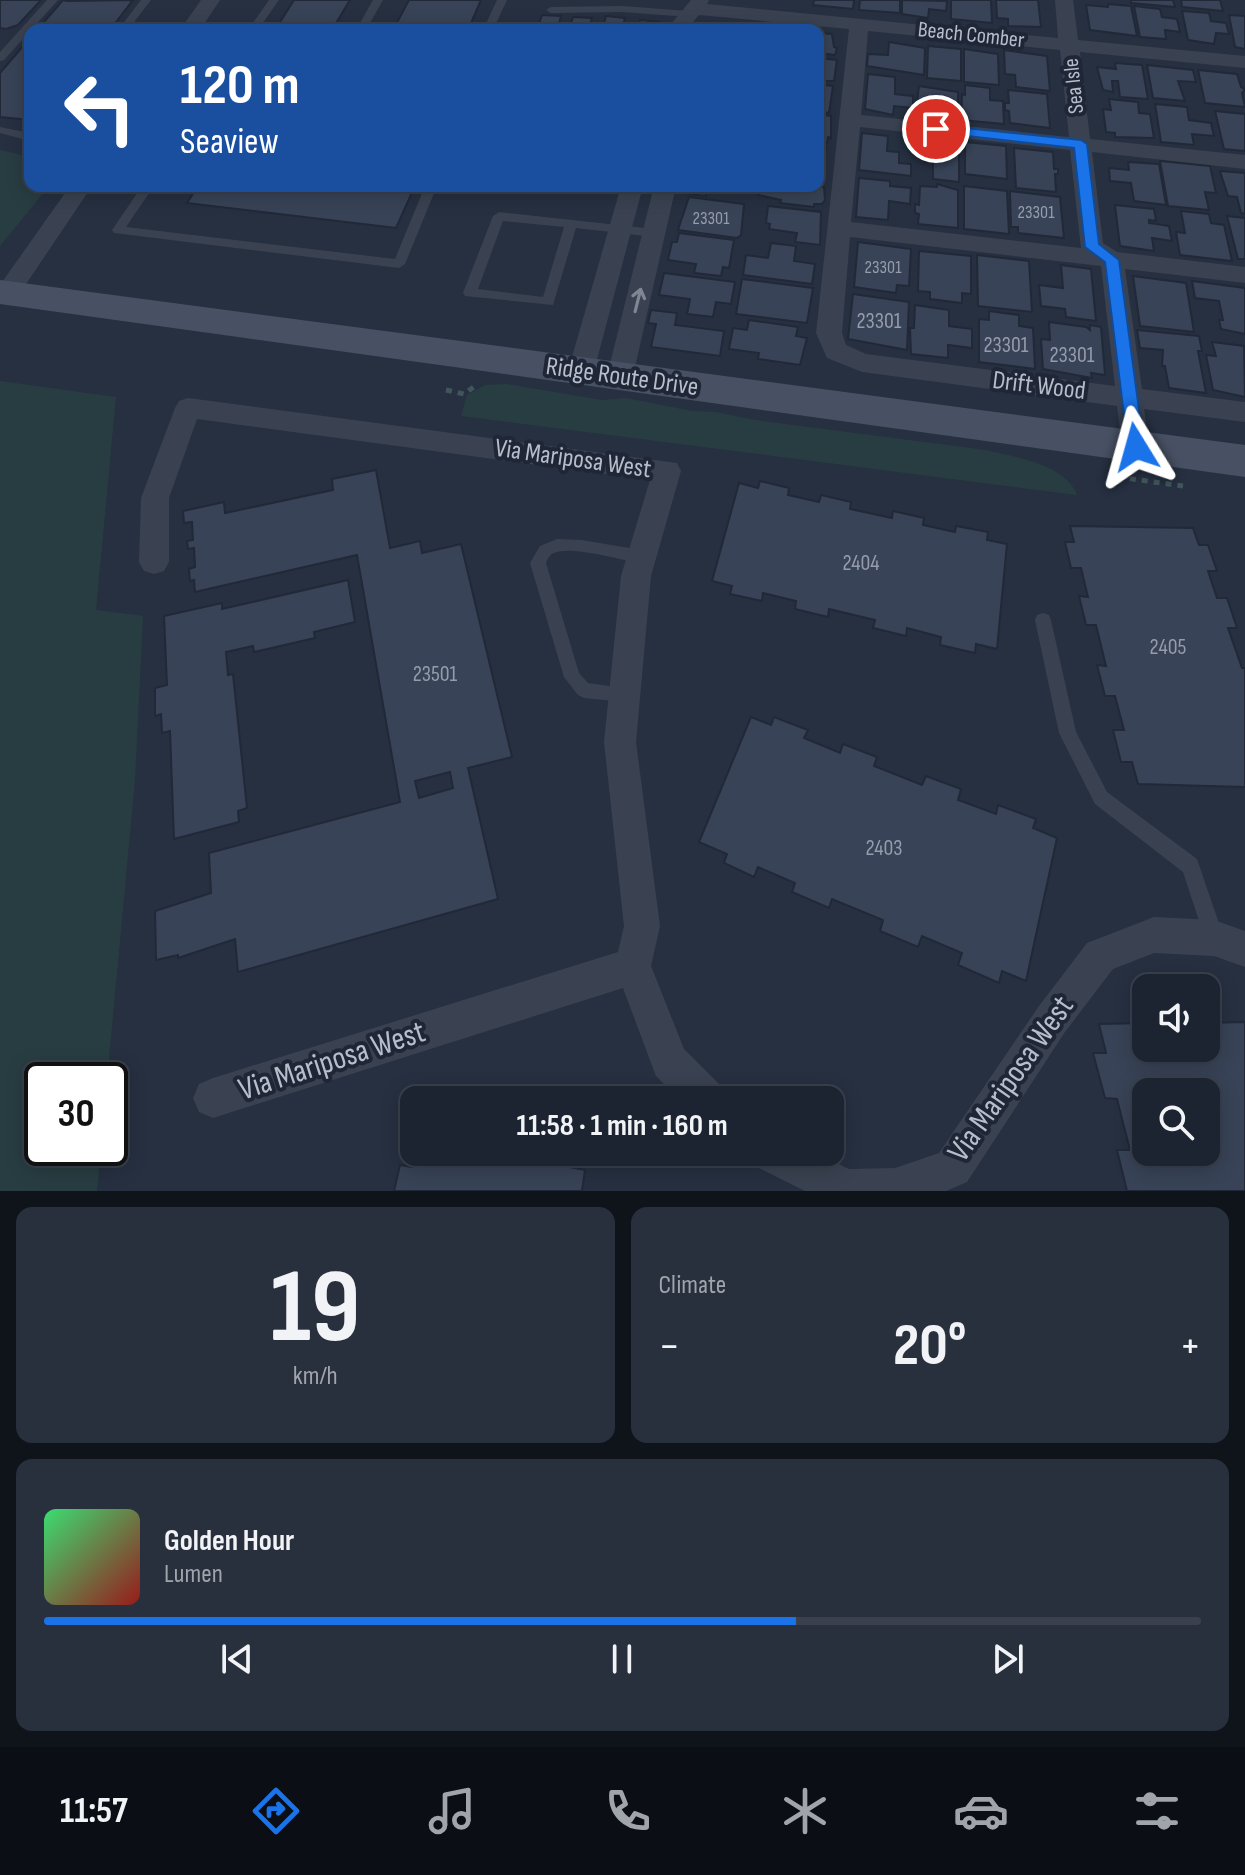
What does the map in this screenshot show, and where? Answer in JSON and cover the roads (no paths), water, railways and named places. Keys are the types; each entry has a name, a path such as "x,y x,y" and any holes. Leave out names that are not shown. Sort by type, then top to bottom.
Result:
{"main road":[{"name":"Ridge Route Drive","path":"3,293 1245,461"}],"street":[{"path":"194,24 211,0"},
{"name":"Sea Isle","path":"1064,0 1092,247 1112,260 1136,447"},
{"name":"Beach Comber","path":"691,13 859,24 1245,62"},
{"path":"859,24 840,228 1245,275"},
{"path":"850,120 1245,162"},
{"path":"3,293 77,192"},
{"path":"581,371 630,192"},
{"path":"620,376 664,192"},
{"name":"Drift Wood","path":"840,228 829,333 836,351 862,363 1245,412"},
{"name":"Via Mariposa West","path":"154,562 155,498 188,408 667,471 636,576 620,742 642,926 633,966 213,1098"},
{"name":"Via Mariposa West","path":"797,1166 847,1191 895,1189 953,1168 1052,1019 1100,956 1154,935 1230,943"},
{"path":"633,966 670,1062 693,1086"}],"lane":[{"path":"31,24 53,0"},
{"path":"128,24 146,0"},
{"path":"257,24 274,0"},
{"path":"364,24 378,0"},
{"path":"491,24 502,0"},
{"path":"551,10 622,9 691,13"},
{"path":"0,58 24,31"},
{"path":"0,37 17,39"},
{"path":"0,130 24,136"},
{"path":"144,192 118,230 399,264 429,192"},
{"path":"571,224 548,302 470,293 499,216 654,233"},
{"path":"625,694 584,690 572,677 538,563 542,553 551,546 642,557"},
{"path":"1043,620 1068,733 1101,798 1190,866 1230,943"}]}
